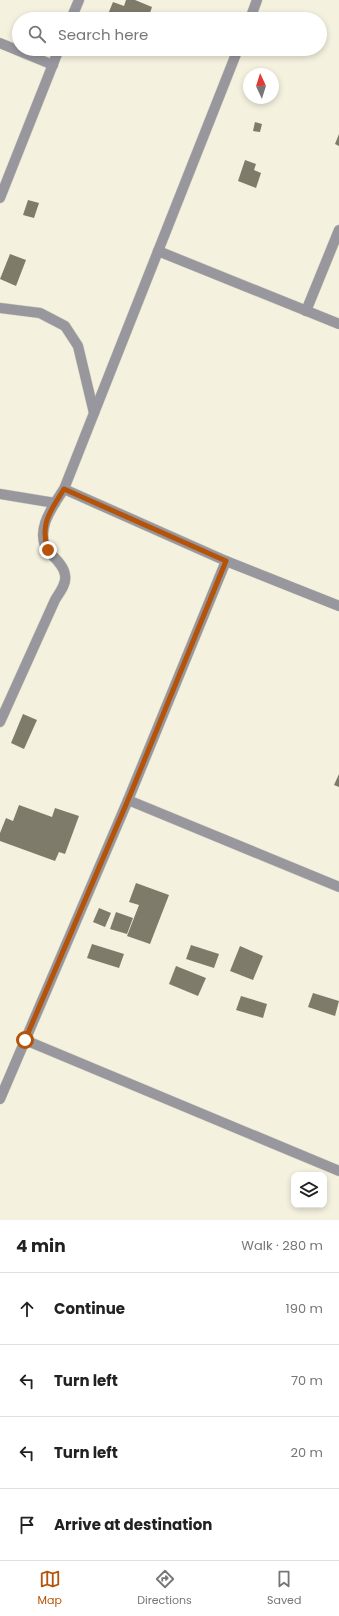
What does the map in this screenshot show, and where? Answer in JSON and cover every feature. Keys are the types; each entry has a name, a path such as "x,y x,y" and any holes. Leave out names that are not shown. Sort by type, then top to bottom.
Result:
{"street":[{"path":"75,12 79,0"},
{"path":"253,12 257,0"},
{"path":"0,43 12,48"},
{"path":"31,56 53,65"},
{"path":"0,198 57,56"},
{"path":"0,722 55,600 65,582 65,574 60,564 48,550 44,540 44,530 47,518 64,489 235,56"},
{"path":"306,311 339,230"},
{"path":"158,251 339,324"},
{"path":"0,308 40,313 64,326 78,346 94,413"},
{"path":"64,489 226,561 339,606"},
{"path":"0,494 55,503"},
{"path":"0,1098 128,800 226,561"},
{"path":"128,800 339,888"},
{"path":"25,1040 339,1171"}],"building":[{"path":"126,0 135,0 152,7 150,12 109,12 113,2 124,6"},
{"path":"255,122 262,124 260,132 253,131"},
{"path":"339,134 339,146 335,144"},
{"path":"245,160 256,164 254,170 261,173 256,188 238,181"},
{"path":"28,200 39,203 34,218 23,215"},
{"path":"10,254 26,260 16,286 0,279"},
{"path":"23,714 37,720 24,749 11,743"},
{"path":"339,774 339,787 334,785"},
{"path":"19,805 52,817 55,808 79,816 65,854 59,852 55,861 0,841 0,833 6,818 13,821"},
{"path":"136,883 169,895 150,944 127,936 139,905 129,902"},
{"path":"99,908 111,913 105,927 93,922"},
{"path":"116,912 133,918 127,934 110,929"},
{"path":"92,944 124,954 119,968 87,958"},
{"path":"191,945 219,954 214,968 186,959"},
{"path":"240,946 263,956 253,980 230,971"},
{"path":"176,966 206,978 198,996 169,984"},
{"path":"313,993 339,1001 335,1016 308,1007"},
{"path":"241,996 267,1004 263,1018 236,1010"}],"route":[{"path":"25,1040 128,800 226,561 64,489 47,518 44,530 44,540 48,550"}]}
